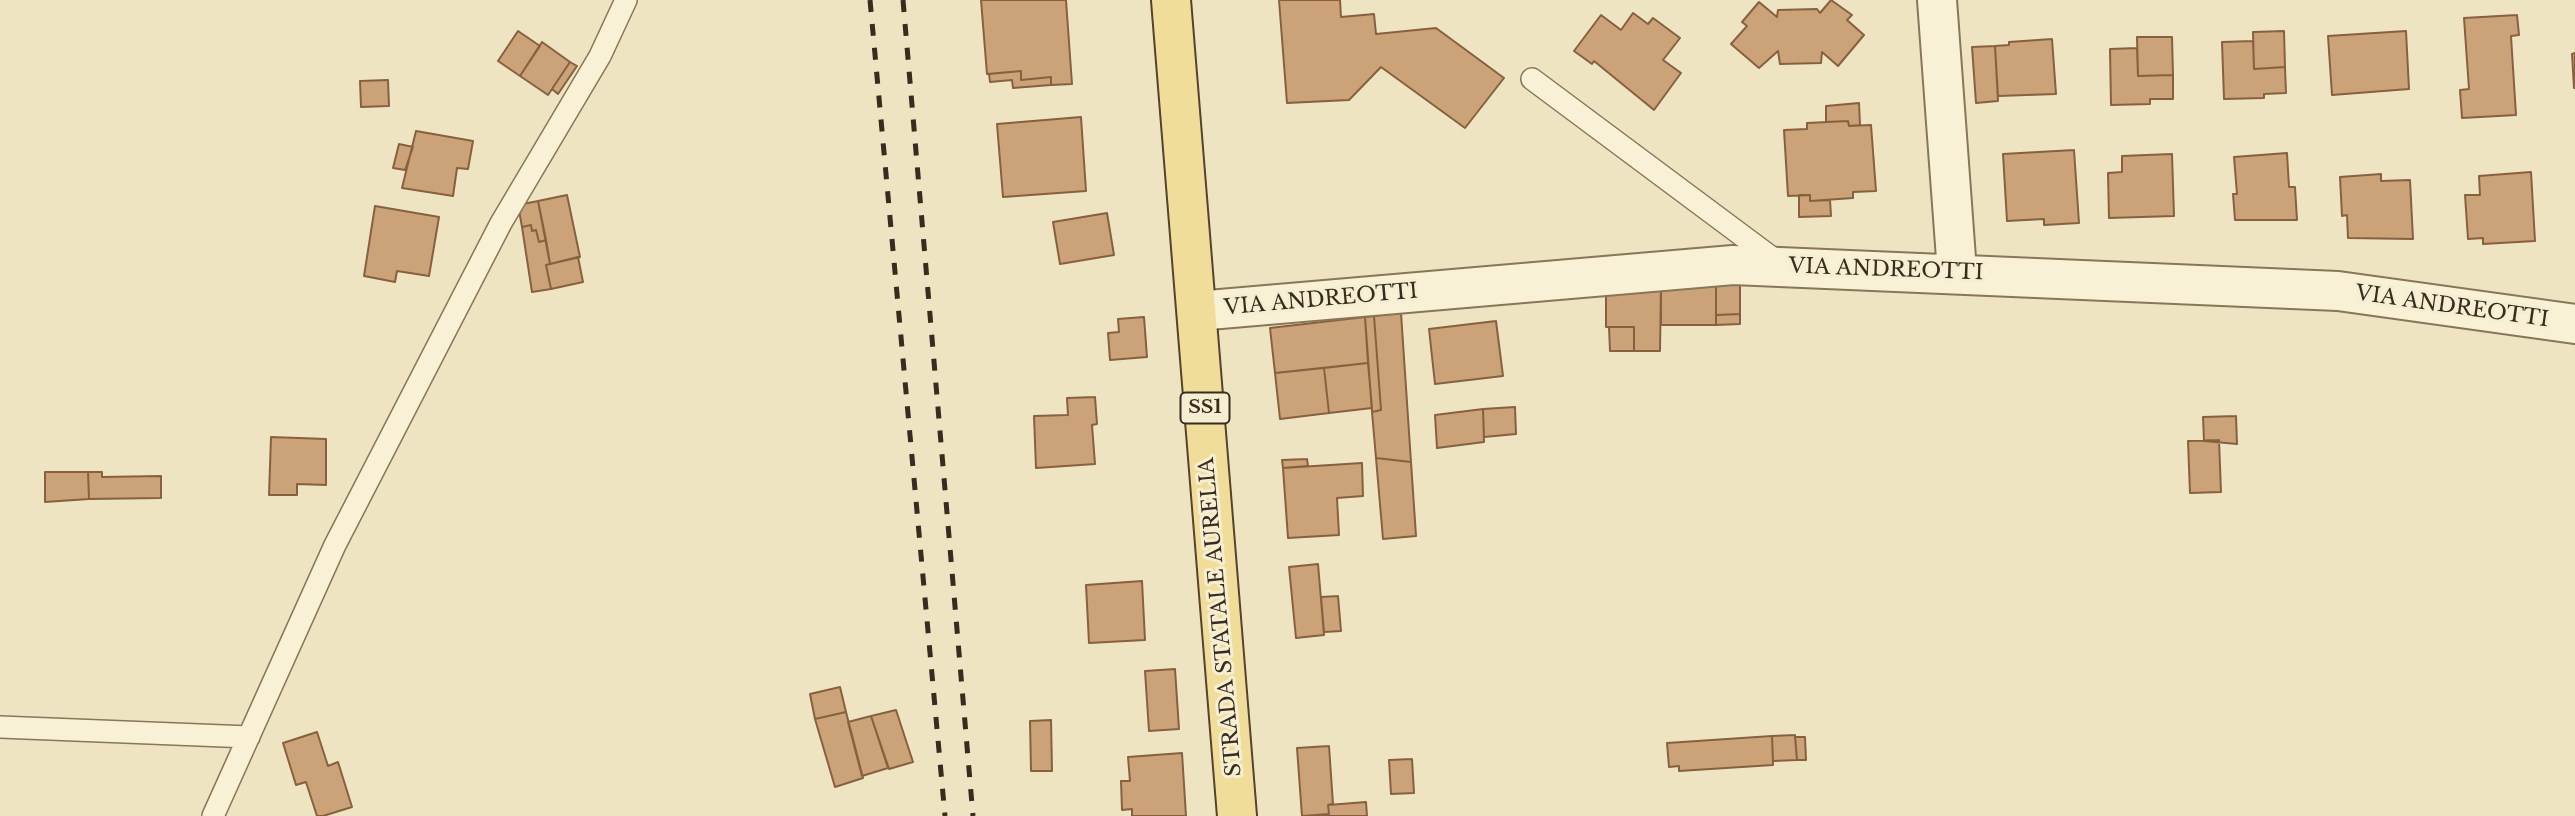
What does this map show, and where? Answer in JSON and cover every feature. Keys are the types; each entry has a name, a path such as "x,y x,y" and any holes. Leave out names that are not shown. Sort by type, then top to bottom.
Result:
{"main road":[{"name":"STRADA STATALE AURELIA","path":"1171,0 1179,130 1197,310 1237,816"}],"street":[{"path":"1937,0 1957,272"},
{"name":"VIA ANDREOTTI","path":"1197,310 1733,265 1957,272 2339,291 2575,324"}],"lane":[{"path":"213,816 341,533 500,223 600,55 626,0"},
{"path":"1532,79 1784,266"},
{"path":"0,727 249,737"}],"building":[{"path":"981,0 1066,0 1072,84 1051,85 1051,77 1021,80 1021,71 987,74"},
{"path":"1279,0 1340,0 1341,17 1374,14 1376,34 1436,28 1504,78 1465,128 1381,67 1349,100 1287,103"},
{"path":"1831,0 1852,15 1847,20 1864,35 1838,66 1822,52 1821,63 1780,64 1778,51 1759,68 1731,44 1747,26 1742,22 1759,2 1777,17 1778,10 1817,9 1820,13"},
{"path":"1633,13 1648,24 1653,18 1680,38 1663,60 1681,73 1654,110 1594,61 1592,64 1574,51 1601,15 1621,30"},
{"path":"2517,15 2519,35 2511,36 2516,115 2462,118 2460,90 2469,89 2464,18"},
{"path":"518,31 540,46 520,76 498,61"},
{"path":"2284,31 2285,67 2254,69 2253,32"},
{"path":"2406,31 2409,89 2332,95 2328,36"},
{"path":"2137,37 2172,37 2173,75 2138,76"},
{"path":"2052,39 2056,94 1998,96 1995,46 2009,45 2009,42"},
{"path":"2253,41 2254,69 2285,67 2286,93 2264,94 2264,98 2224,99 2222,42"},
{"path":"542,42 570,62 548,95 520,76"},
{"path":"1995,46 1998,101 1976,103 1972,47"},
{"path":"2137,48 2138,76 2173,75 2173,99 2150,99 2150,104 2111,105 2110,49"},
{"path":"2575,53 2575,88 2574,88 2572,54"},
{"path":"570,62 577,66 558,94 552,89"},
{"path":"1021,71 1021,80 1051,77 1051,85 1013,88 1012,80 990,82 989,74"},
{"path":"388,80 389,106 361,107 360,81"},
{"path":"1859,103 1860,125 1849,126 1848,121 1826,122 1826,106"},
{"path":"1081,117 1086,191 1003,197 997,124"},
{"path":"1848,121 1849,126 1871,125 1876,191 1853,192 1853,198 1810,201 1810,195 1788,196 1784,130 1807,129 1807,123"},
{"path":"416,131 473,141 468,169 457,168 453,196 402,188"},
{"path":"399,144 413,147 405,170 393,168"},
{"path":"2074,150 2079,223 2044,225 2044,219 2007,221 2003,154"},
{"path":"2287,153 2289,187 2295,187 2297,220 2235,220 2233,194 2237,194 2234,157"},
{"path":"2172,154 2174,216 2109,218 2108,173 2122,172 2122,156"},
{"path":"2531,172 2535,241 2483,244 2483,238 2468,239 2465,195 2480,195 2479,176"},
{"path":"2381,174 2381,181 2410,180 2413,239 2348,238 2347,215 2342,216 2340,177"},
{"path":"567,195 580,257 550,264 538,201"},
{"path":"1799,195 1810,195 1810,201 1830,200 1831,216 1799,217"},
{"path":"538,201 546,240 539,242 536,230 532,231 531,225 522,227 518,205"},
{"path":"375,206 439,217 429,276 397,271 395,282 364,276"},
{"path":"1107,213 1114,255 1060,264 1053,222"},
{"path":"531,225 532,231 536,230 539,242 546,240 550,264 546,265 551,289 532,292 522,227"},
{"path":"578,257 583,282 551,289 546,265"},
{"path":"1716,284 1716,325 1661,325 1661,285"},
{"path":"1716,284 1740,284 1740,314 1716,315"},
{"path":"1661,285 1660,351 1634,351 1634,327 1606,327 1606,289"},
{"path":"1401,313 1411,462 1376,458 1372,412 1381,410 1374,316"},
{"path":"1740,314 1740,324 1716,325 1716,315"},
{"path":"1374,316 1381,410 1372,412 1365,317"},
{"path":"1144,317 1147,357 1110,360 1108,333 1119,332 1118,319"},
{"path":"1365,317 1368,363 1275,373 1270,328"},
{"path":"1496,321 1503,376 1435,384 1429,329"},
{"path":"1609,327 1634,327 1634,351 1610,351"},
{"path":"1368,363 1372,408 1329,413 1324,368"},
{"path":"1324,368 1329,413 1280,419 1275,373"},
{"path":"1095,397 1097,424 1092,425 1095,464 1036,468 1034,416 1068,415 1067,398"},
{"path":"1515,407 1516,434 1484,437 1483,409"},
{"path":"1483,409 1484,442 1437,448 1435,415"},
{"path":"2236,416 2237,444 2204,441 2203,417"},
{"path":"271,437 326,439 326,485 297,484 297,495 269,495"},
{"path":"2219,440 2221,492 2190,493 2188,441"},
{"path":"1376,458 1411,462 1416,536 1383,539"},
{"path":"1307,459 1308,466 1283,468 1282,460"},
{"path":"1362,463 1363,496 1337,498 1339,535 1288,538 1283,468"},
{"path":"45,472 88,472 89,499 45,502"},
{"path":"88,472 102,472 102,477 161,476 161,498 89,499"},
{"path":"1318,564 1324,635 1296,638 1289,567"},
{"path":"1142,581 1145,640 1089,643 1086,585"},
{"path":"1338,596 1341,631 1324,632 1321,597"},
{"path":"1175,669 1179,729 1149,731 1145,671"},
{"path":"840,687 846,712 815,719 810,694"},
{"path":"896,710 913,762 889,769 871,716"},
{"path":"846,712 863,778 835,787 815,719"},
{"path":"871,716 888,768 862,776 848,722"},
{"path":"1051,720 1052,771 1031,771 1030,721"},
{"path":"317,732 328,766 338,762 352,807 323,816 317,816 306,782 296,785 283,743"},
{"path":"1795,735 1797,760 1773,761 1772,736"},
{"path":"1772,736 1773,765 1679,771 1679,766 1669,767 1667,743"},
{"path":"1795,737 1805,737 1806,760 1797,760"},
{"path":"1329,746 1333,804 1328,805 1329,814 1302,816 1297,748"},
{"path":"1182,753 1186,816 1132,816 1132,809 1122,810 1121,781 1130,781 1128,757"},
{"path":"1412,759 1414,793 1391,794 1389,760"},
{"path":"1366,802 1367,816 1310,816 1329,814 1328,805"}],"railway":[{"path":"870,0 945,816"},
{"path":"903,0 973,816"}]}
